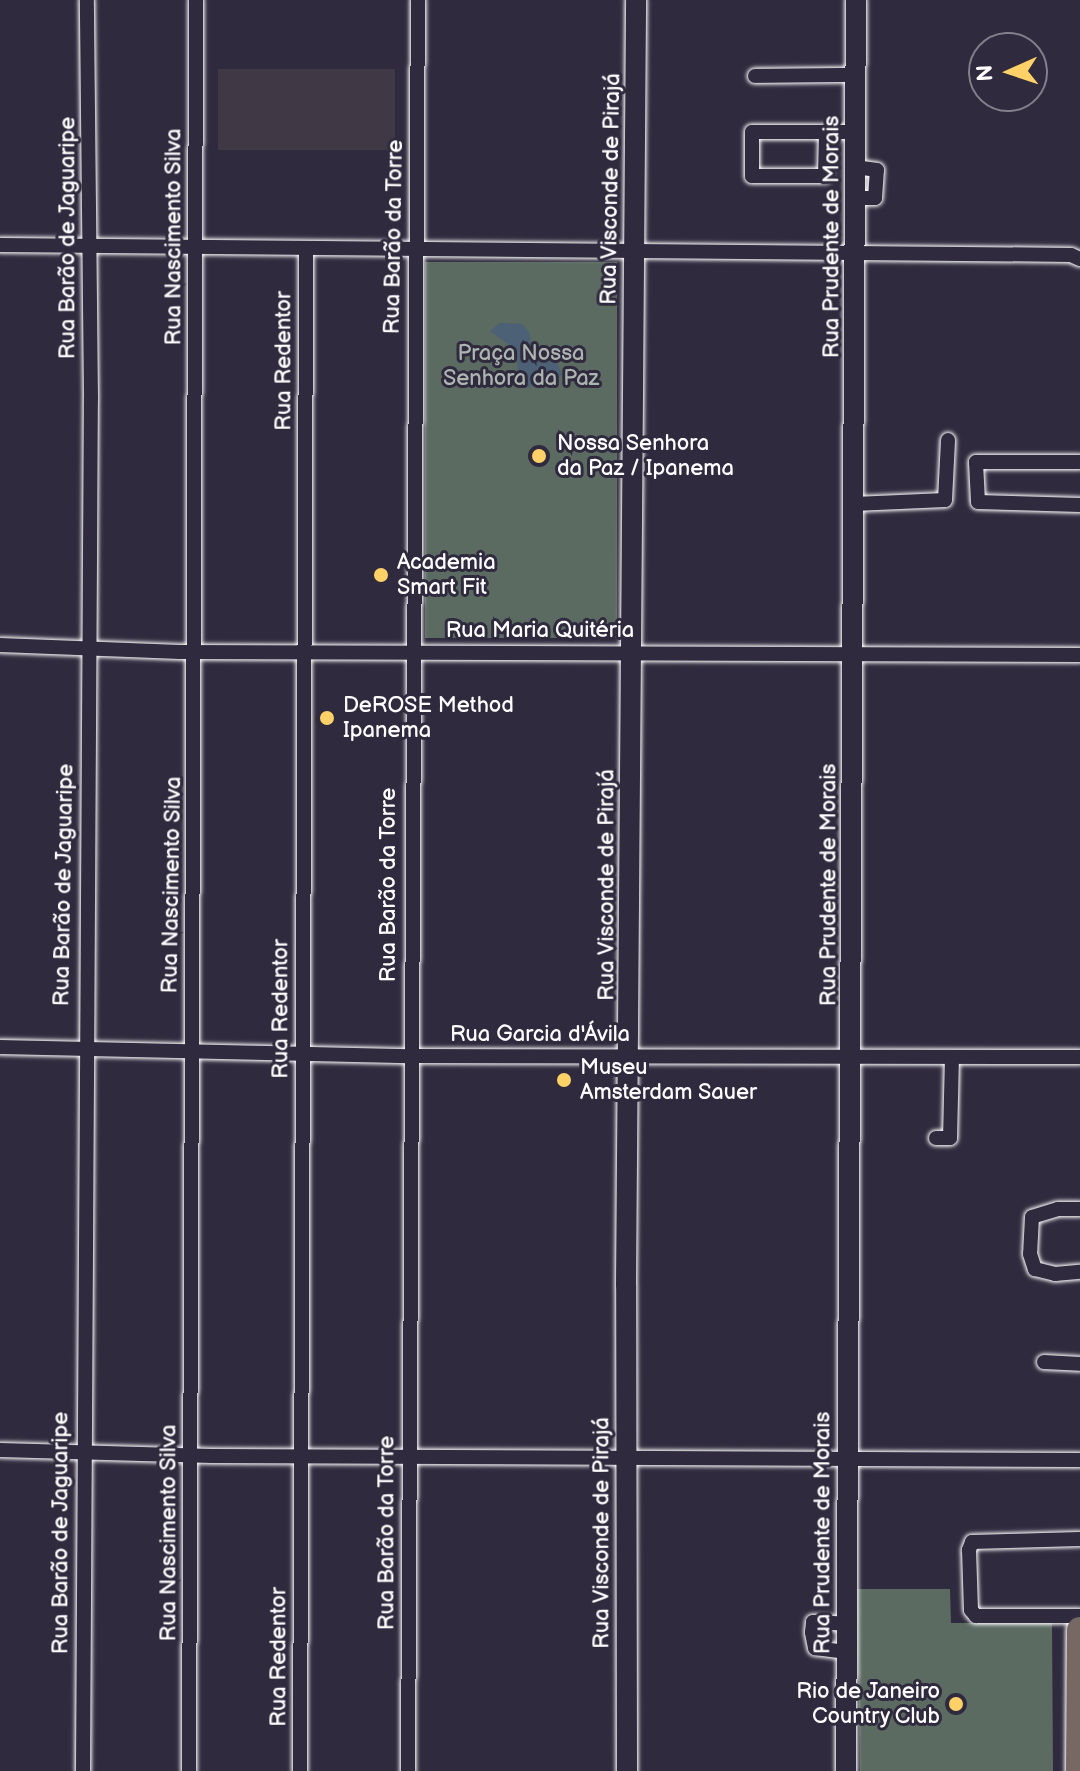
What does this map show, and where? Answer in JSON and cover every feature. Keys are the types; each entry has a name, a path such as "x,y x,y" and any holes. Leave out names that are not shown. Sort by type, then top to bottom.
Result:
{"highway":[{"path":"1079,1771 1080,1630"}],"main road":[{"name":"Rua Visconde de Pirajá","path":"627,1771 626,1457 636,0"},
{"name":"Rua Prudente de Morais","path":"846,1771 856,0"}],"street":[{"name":"Rua Barão de Jaguaripe","path":"83,1771 82,1454 90,246 87,0"},
{"name":"Rua Nascimento Silva","path":"189,1771 196,652 196,0"},
{"name":"Rua Barão da Torre","path":"408,1771 418,0"},
{"path":"755,76 856,75"},
{"path":"826,132 825,176 752,176 752,132 826,132 856,132"},
{"path":"0,245 856,252 1071,255 1080,259"},
{"name":"Rua Redentor","path":"300,1771 306,248"},
{"path":"854,504 945,500 948,440"},
{"path":"1080,462 976,462 978,502 1080,505"},
{"name":"Rua Maria Quitéria","path":"0,645 88,651 1080,655"},
{"name":"Rua Garcia d'Ávila","path":"0,1047 410,1056 1080,1057"},
{"path":"936,1138 950,1138 952,1058"},
{"path":"1080,1209 1058,1209 1032,1217 1030,1254 1035,1269 1055,1274 1080,1272"},
{"path":"1044,1362 1080,1364"},
{"path":"0,1450 82,1454 1080,1460"},
{"path":"1080,1539 972,1542 969,1550 971,1610 976,1616 1080,1616"},
{"path":"847,1624 813,1622 812,1632 815,1648 847,1652"}],"shaded area":[{"path":"218,69 395,69 395,150 218,150"}],"green space":[{"name":"Praça Nossa Senhora da Paz","path":"425,262 617,262 617,638 425,638"},
{"name":"Rio de Janeiro Country Club","path":"857,1589 950,1589 951,1623 1052,1623 1053,1771 860,1771"}],"water":[{"path":"500,323 523,324 530,334 532,357 557,362 562,375 558,378 542,373 529,388 518,384 517,351 490,331"}],"place":[{"name":"Nossa Senhora da Paz / Ipanema","path":"539,456"},
{"name":"Academia Smart Fit","path":"381,575"},
{"name":"DeROSE Method Ipanema","path":"327,718"},
{"name":"Museu Amsterdam Sauer","path":"564,1080"},
{"name":"Rio de Janeiro Country Club","path":"956,1704"}]}
